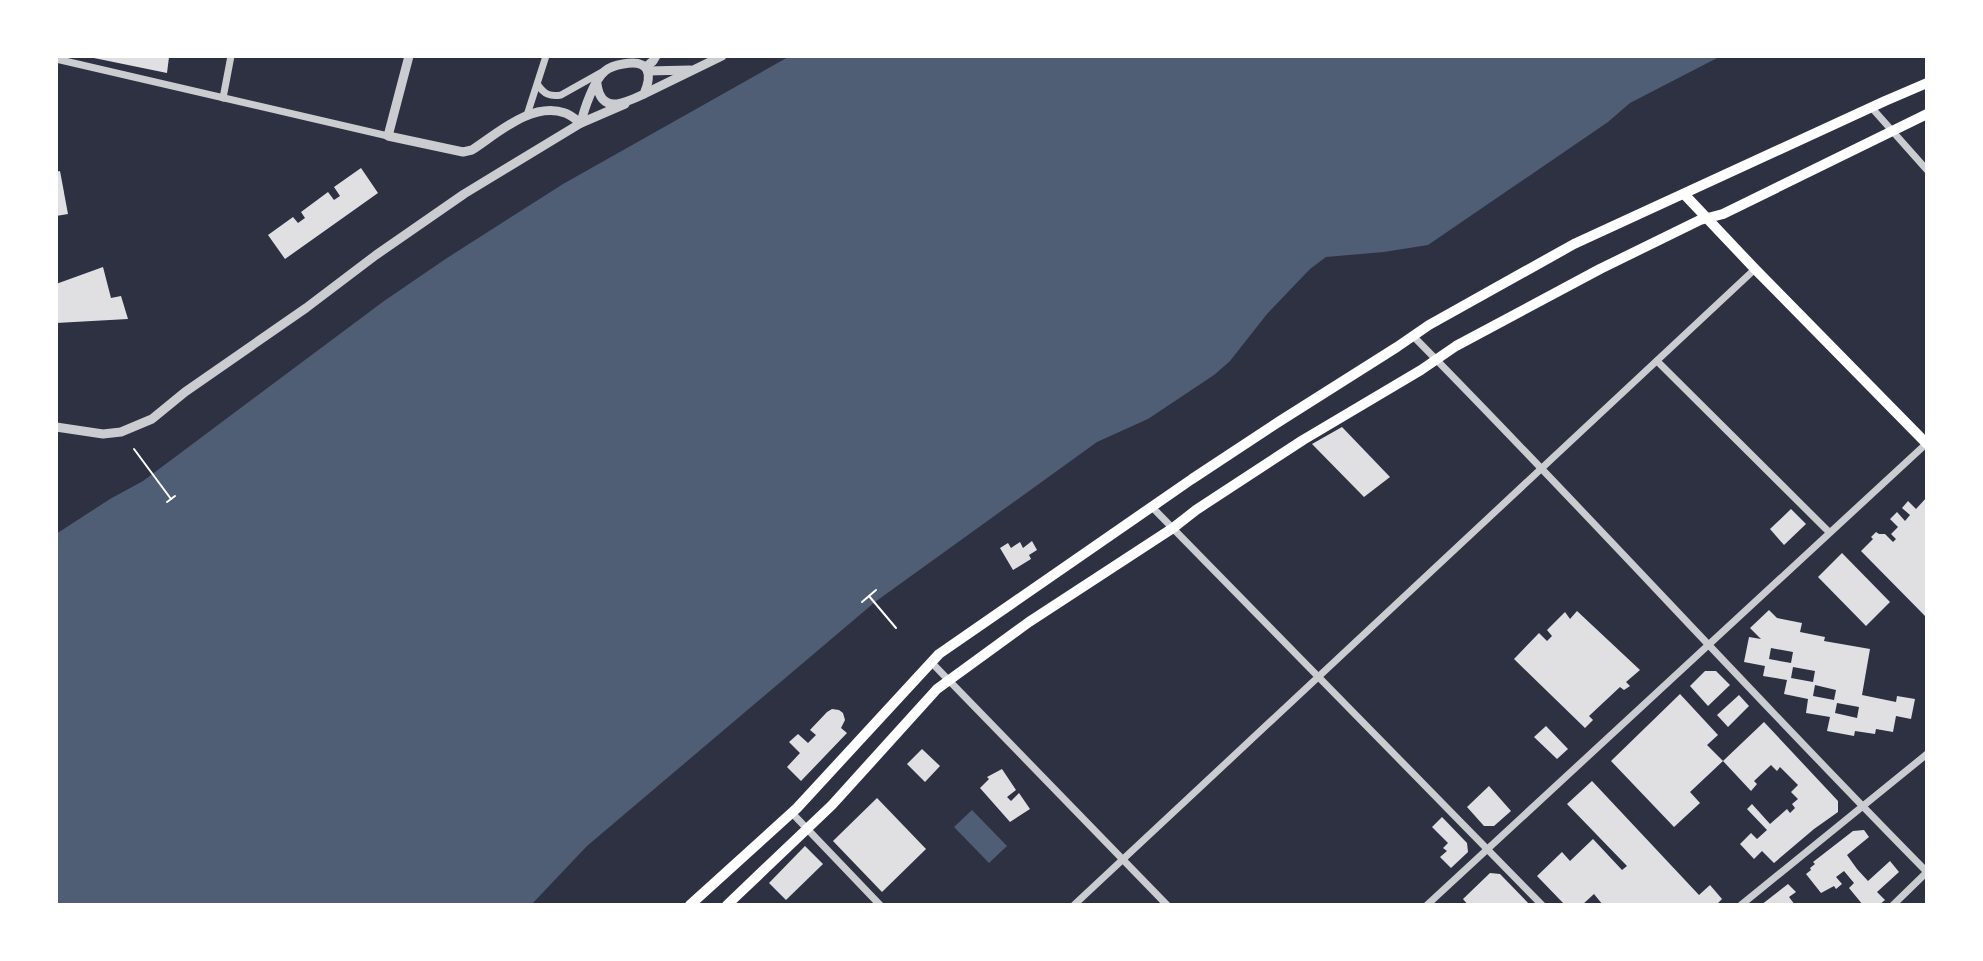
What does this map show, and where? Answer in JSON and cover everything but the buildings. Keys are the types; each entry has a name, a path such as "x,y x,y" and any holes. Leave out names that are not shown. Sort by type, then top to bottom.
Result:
{"main road":[{"path":"690,905 792,813 939,654 1151,506 1429,325 1574,244 1927,83"},
{"path":"727,905 807,830 937,689 1029,622 1196,510 1456,346 1600,269 1737,207 1927,114"},
{"path":"1684,194 1927,443"}],"street":[{"path":"223,98 231,56"},
{"path":"388,136 409,56"},
{"path":"527,115 546,56"},
{"path":"644,94 649,79 647,69 656,56"},
{"path":"56,427 103,434 121,432 152,419 185,392 452,202 581,123 722,56"},
{"path":"56,59 463,152 472,150 527,115 556,111 581,123"},
{"path":"538,85 543,92 561,95 607,69 631,62 647,69 693,69"},
{"path":"581,123 587,103 607,69"},
{"path":"597,84 606,102 625,104"},
{"path":"1871,107 1927,170"},
{"path":"1074,905 1755,269"},
{"path":"1413,336 1927,872 1893,905"},
{"path":"1657,361 1829,532"},
{"path":"1427,905 1927,443"},
{"path":"1151,506 1542,905"},
{"path":"931,662 1167,905"},
{"path":"1741,905 1927,754"},
{"path":"792,813 880,905"}],"path":[{"path":"134,449 171,499"},
{"path":"167,502 175,496"},
{"path":"862,602 876,590"},
{"path":"869,596 896,628"}],"water":[{"path":"790,56 1721,56 1630,103 1608,122 1428,245 1326,257 1310,269 1267,314 1230,361 1214,375 1148,419 1097,442 875,602 587,846 531,905 56,905 56,534 143,481 384,301 447,258 563,184"},
{"path":"972,810 1007,846 989,863 954,827"}]}
